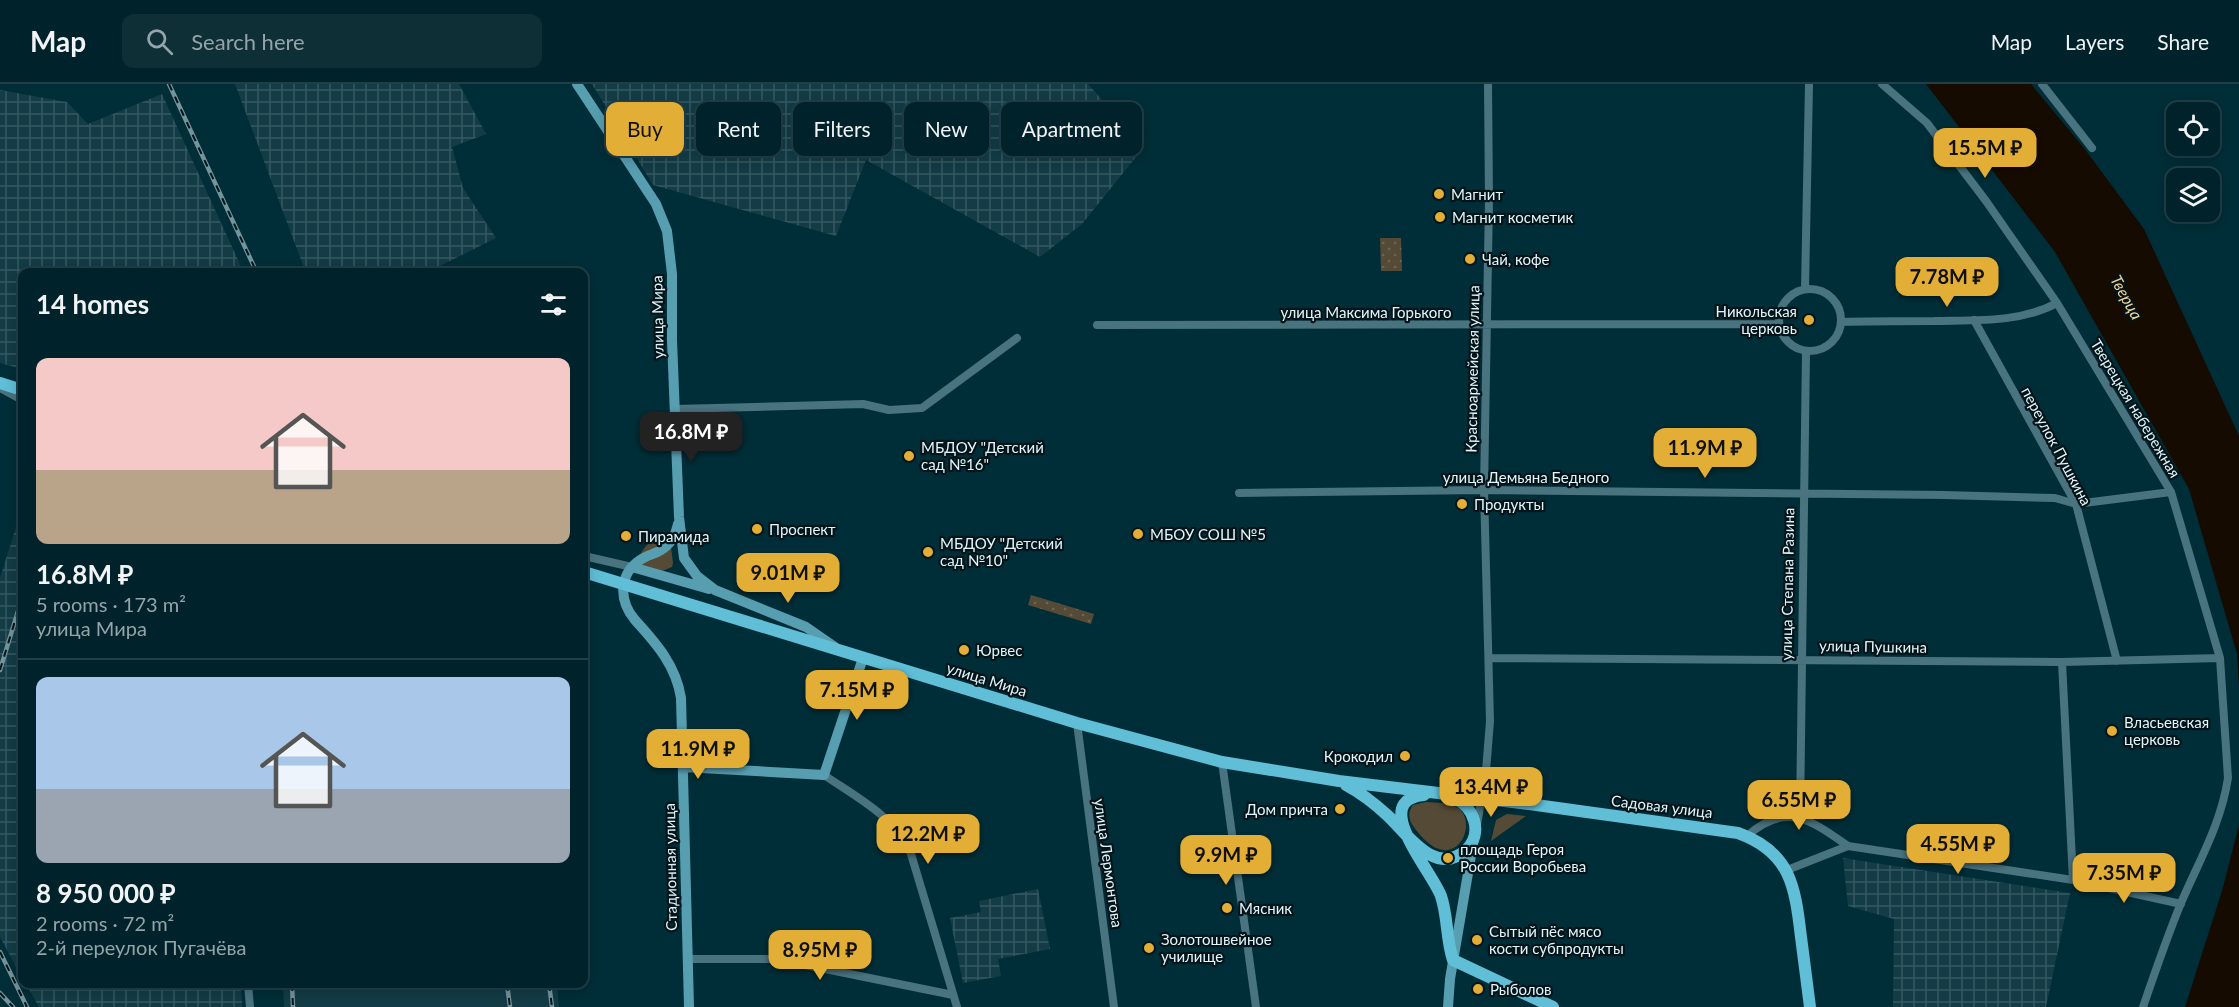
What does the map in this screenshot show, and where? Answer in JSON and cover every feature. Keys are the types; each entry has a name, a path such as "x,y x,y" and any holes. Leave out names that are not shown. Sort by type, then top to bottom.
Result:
{"main road":[{"path":"0,383 18,389"},
{"path":"588,573 843,652"},
{"name":"улица Мира","path":"843,652 1077,723 1222,762 1339,781 1440,794"},
{"name":"улица Мира","path":"1339,781 1375,804 1408,838"},
{"path":"1408,838 1429,855 1444,859 1459,855 1469,846 1474,835 1474,819 1468,808 1458,800 1440,794 1416,796 1404,804 1400,817 1408,838 1432,876 1441,897 1454,960 1553,1007"},
{"name":"Садовая улица","path":"1440,794 1721,829 1747,836 1773,853 1787,870"},
{"path":"1787,870 1797,900 1809,1007"}],"street":[{"name":"улица Мира","path":"576,84 656,204 667,231 672,274 672,340 679,517 684,558 697,576 715,590 806,627 843,652"},
{"name":"Красноармейская улица","path":"1474,835 1486,771 1490,722 1484,490 1488,84"},
{"path":"1805,288 1809,84"},
{"name":"Тверецкая набережная","path":"1882,84 1926,123 1986,201 2057,303 2171,492 2220,658 2228,778 2225,795 2210,842 2181,904 2143,1007"},
{"path":"2042,84 2092,148"},
{"path":"1805,288 1824,291 1831,296 1841,312 1841,322 1840,330 1830,344 1823,348 1806,351 1791,345 1781,332 1778,316 1790,295 1805,288"},
{"path":"1841,322 1974,320 2025,316 2057,303"},
{"name":"переулок Пушкина","path":"1974,320 2076,504 2117,661"},
{"name":"улица Максима Горького","path":"1097,325 1779,324"},
{"path":"675,409 863,404 889,410 922,408 1017,338"},
{"name":"улица Степана Разина","path":"1800,817 1806,351"},
{"path":"0,383 18,384"},
{"path":"0,388 18,397"},
{"name":"улица Демьяна Бедного","path":"1239,493 1484,490 1803,493 2055,498 2076,504 2171,492"},
{"path":"659,552 673,537 679,517"},
{"path":"632,567 644,557 659,552 672,552 684,558"},
{"path":"588,556 715,590"},
{"name":"Стадионная улица","path":"632,567 623,586 624,603 662,651 676,677 682,706 688,1007"},
{"path":"824,775 863,658"},
{"name":"улица Пушкина","path":"1489,658 2062,662 2220,658"},
{"path":"2062,662 2073,880"},
{"name":"улица Лермонтова","path":"1077,723 1114,1007"},
{"path":"1222,762 1256,1007"},
{"path":"683,767 824,775 885,817 904,839 911,854 957,1007"},
{"path":"1747,836 1757,827 1768,822 1783,817 1800,817 1848,846 2073,880 2181,904"},
{"path":"1448,1007 1474,835"},
{"path":"1787,870 1848,846"},
{"path":"687,959 776,959 953,995"},
{"path":"248,988 250,1007"}],"shaded area":[{"path":"235,84 459,84 486,134 452,147 463,188 496,238 436,268 304,268"},
{"path":"592,84 1088,84 1104,102 1001,102 1001,156 1137,156 1082,224 1040,257 866,160 836,236 653,185 635,156 684,156 684,102 606,102 606,107"},
{"path":"0,90 67,102 88,124 162,94 242,268 18,268 18,368 0,363"},
{"path":"1380,238 1401,238 1402,271 1381,271"},
{"path":"18,521 18,971 0,937 0,578"},
{"path":"662,534 670,539 672,567 662,571 638,564 640,554 646,546"},
{"path":"1031,595 1094,614 1091,624 1028,605"},
{"path":"1426,802 1451,805 1458,808 1464,815 1466,825 1464,835 1460,843 1452,849 1442,850 1430,844 1412,824 1409,815 1413,805"},
{"path":"1507,814 1526,816 1491,841 1496,820"},
{"path":"1843,858 2070,893 2046,1007 1893,1007 1894,919 1848,906"},
{"path":"1038,889 1050,949 998,959 1001,976 963,983 950,918 981,912 979,901"},
{"path":"28,988 241,988 242,1007 39,1007"},
{"path":"283,988 557,988 559,1007 284,1007"}],"water":[{"name":"Тверца","path":"1926,84 2031,84 2084,148 2144,229 2239,436 2239,688 2237,654 2189,489 2055,252"},
{"path":"2239,825 2239,1007 2185,1007 2222,891"}],"railway":[{"path":"169,84 255,268"},
{"path":"0,670 18,611"},
{"path":"0,952 27,1007"},
{"path":"292,988 293,1007"},
{"path":"508,988 510,1007"},
{"path":"550,988 552,1007"},
{"path":"0,993 13,1007"}],"place":[{"name":"Магнит","path":"1439,194"},
{"name":"Магнит косметик","path":"1440,217"},
{"name":"Чай, кофе","path":"1470,259"},
{"name":"Никольская церковь","path":"1809,320"},
{"name":"МБДОУ \"Детский сад №16\"","path":"909,456"},
{"name":"Продукты","path":"1462,504"},
{"name":"Проспект","path":"757,529"},
{"name":"МБОУ СОШ №5","path":"1138,534"},
{"name":"Пирамида","path":"626,536"},
{"name":"МБДОУ \"Детский сад №10\"","path":"928,552"},
{"name":"Юрвес","path":"964,650"},
{"name":"Власьевская церковь","path":"2112,731"},
{"name":"Крокодил","path":"1405,756"},
{"name":"Дом причта","path":"1340,809"},
{"name":"площадь Героя России Воробьева","path":"1448,858"},
{"name":"Мясник","path":"1227,908"},
{"name":"Сытый пёс мясо кости субпродукты","path":"1477,940"},
{"name":"Золотошвейное училище","path":"1149,948"},
{"name":"Рыболов","path":"1478,989"}]}
